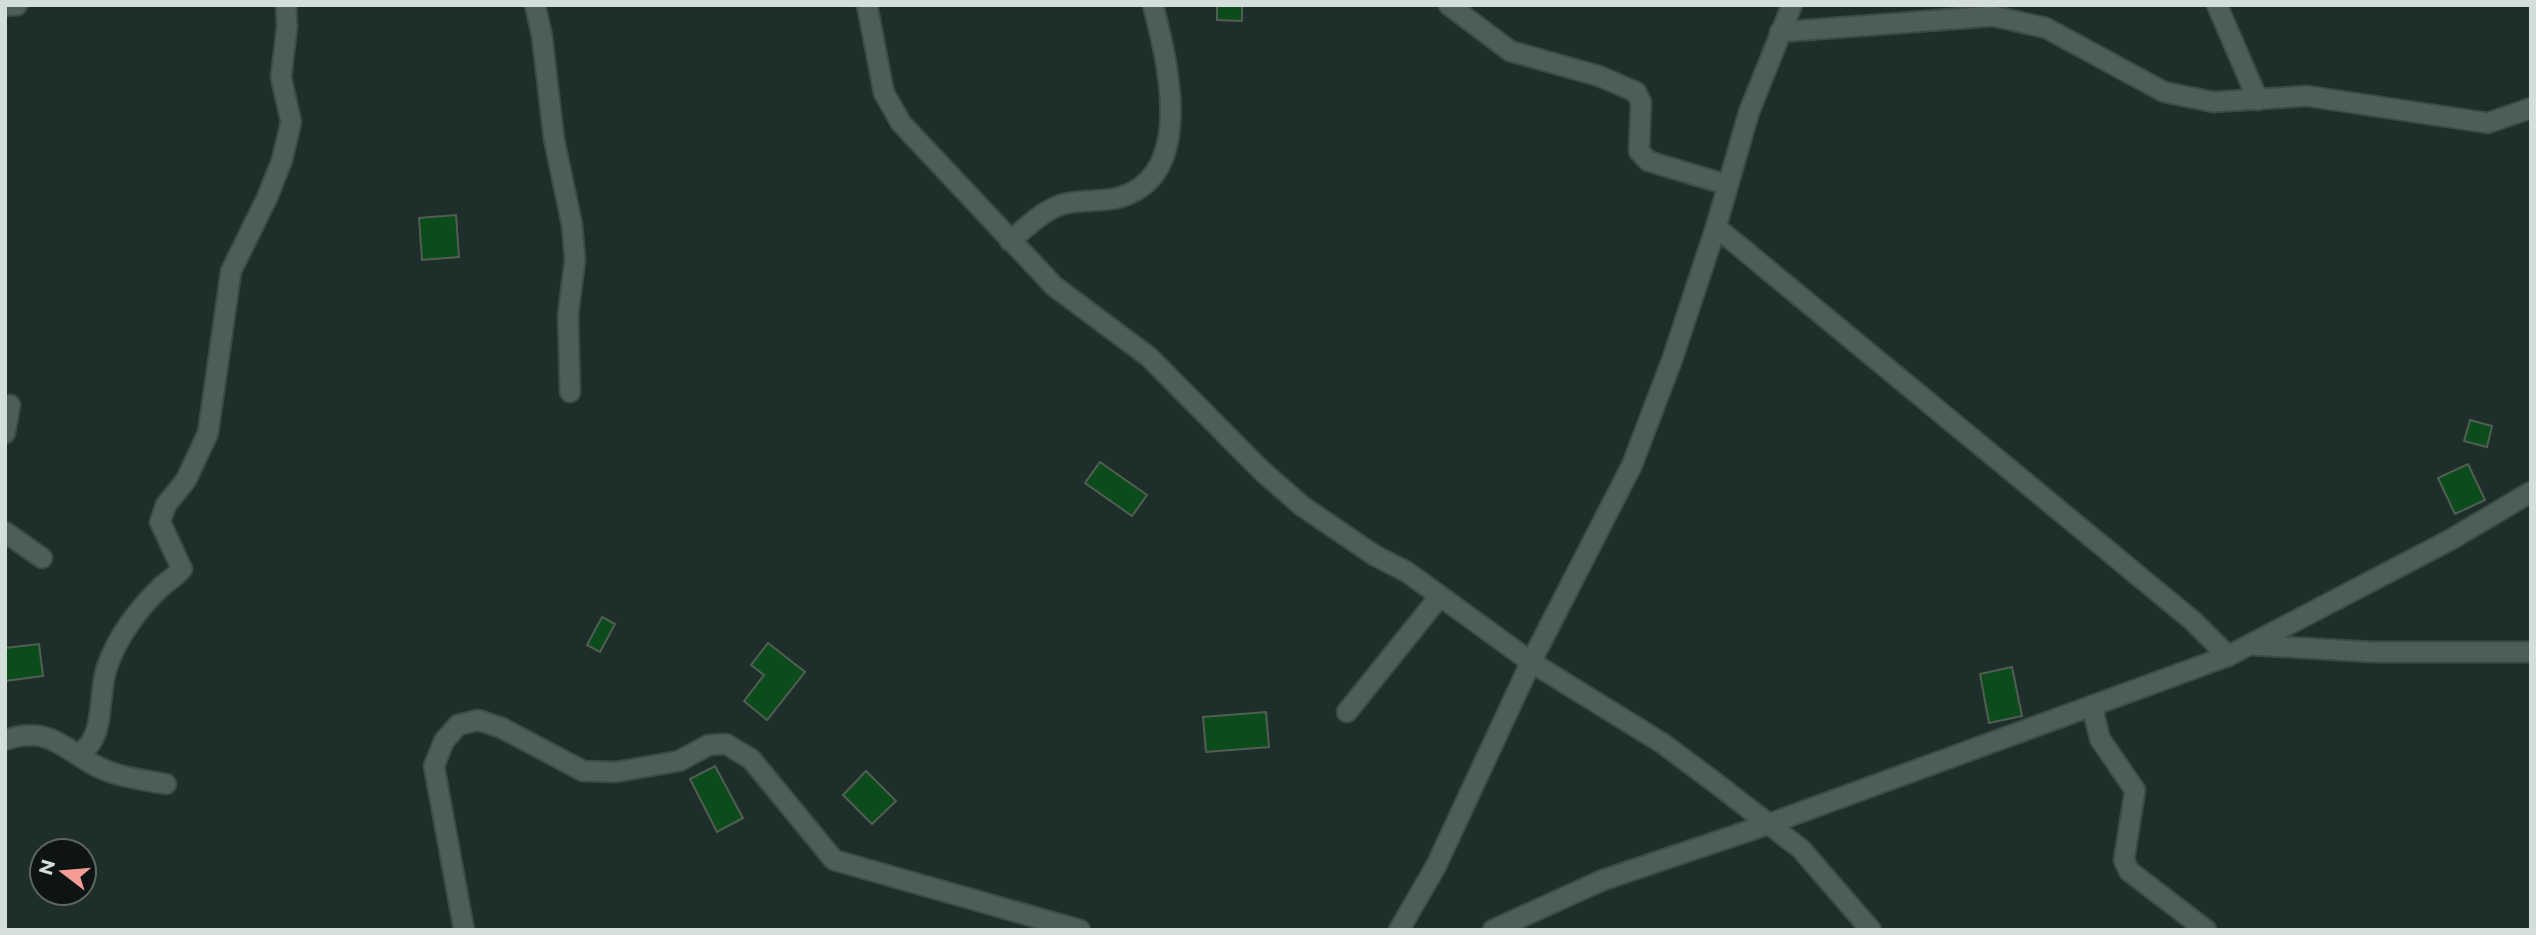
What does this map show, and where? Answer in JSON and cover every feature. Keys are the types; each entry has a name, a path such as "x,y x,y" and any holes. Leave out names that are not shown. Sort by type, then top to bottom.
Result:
{"street":[{"path":"5,6 17,5"},
{"path":"78,754 90,748 97,735 99,698 107,666 119,640 145,604 182,569 160,522 166,505 186,480 208,433 231,271 256,223 282,160 291,122 281,77 287,27 286,5"},
{"path":"535,5 546,63 554,139 572,225 575,260 568,315 570,392"},
{"path":"867,5 884,93 901,123 1054,286 1149,357 1261,470 1302,506 1440,596 1531,662 1662,743 1766,825 1801,849 1871,930"},
{"path":"1010,241 1041,216 1065,203 1132,193 1155,174 1167,142 1172,112 1169,67 1153,5"},
{"path":"1449,5 1510,51 1598,76 1636,92 1641,102 1637,133 1639,151 1648,161 1728,185"},
{"path":"1399,930 1475,786 1531,662 1632,465 1672,360 1716,227 1749,112 1792,5"},
{"path":"2217,5 2258,100"},
{"path":"1780,32 1844,24 1993,16 2046,28 2164,92 2213,102 2307,96 2487,123 2531,108"},
{"path":"1716,227 2193,621 2228,656"},
{"path":"5,433 10,405"},
{"path":"1493,930 1603,880 1766,825 2228,656 2450,540 2531,492"},
{"path":"5,532 42,558"},
{"path":"1347,712 1440,596"},
{"path":"2250,645 2334,651 2531,652"},
{"path":"2092,706 2100,739 2136,790 2124,860 2129,871 2206,930"},
{"path":"464,930 434,766 444,741 458,725 478,720 502,727 583,771 616,772 680,761 709,746 726,744 751,759 834,860 1080,930"},
{"path":"5,740 37,734 51,738 96,766 166,784"}],"building":[{"path":"1217,5 1242,5 1242,21 1217,20"},
{"path":"456,215 459,257 422,260 419,218"},
{"path":"2470,420 2492,426 2487,447 2464,441"},
{"path":"1100,462 1147,495 1132,516 1085,483"},
{"path":"2468,464 2485,500 2455,514 2438,478"},
{"path":"602,617 615,624 600,652 587,645"},
{"path":"768,643 805,672 767,720 744,701 764,675 751,665"},
{"path":"39,644 43,676 5,681 5,648"},
{"path":"2012,667 2022,716 1989,723 1980,674"},
{"path":"1266,712 1269,747 1206,752 1203,717"},
{"path":"715,766 743,818 717,832 690,779"},
{"path":"866,771 896,801 872,824 843,795"}]}
